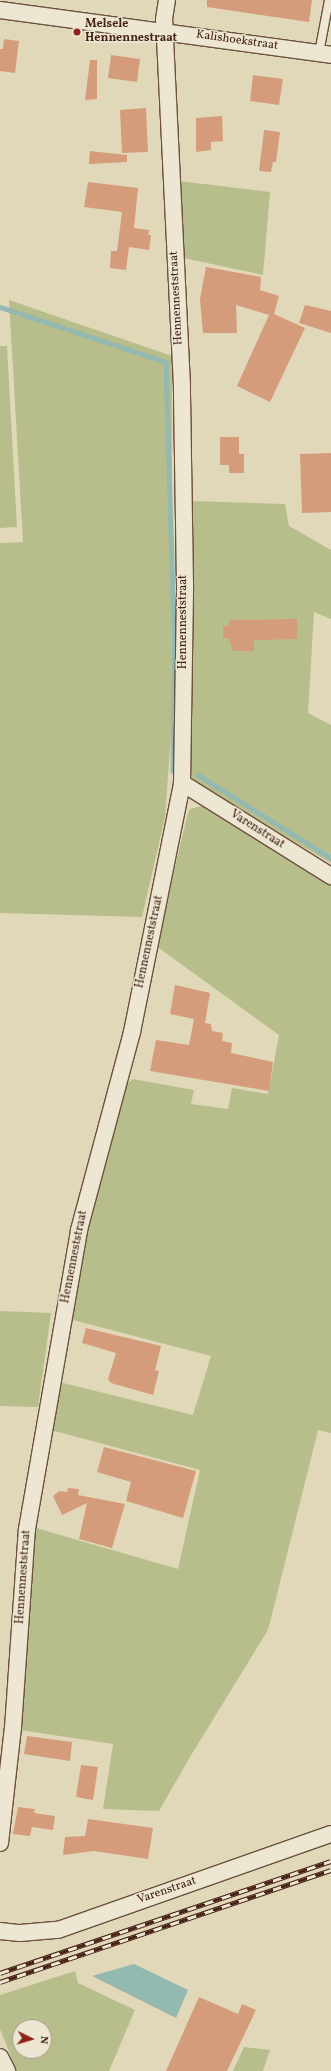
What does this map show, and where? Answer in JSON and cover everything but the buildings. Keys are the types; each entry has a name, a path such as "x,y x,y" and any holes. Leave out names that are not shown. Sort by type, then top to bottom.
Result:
{"street":[{"name":"Hennenneststraat","path":"0,1843 13,1728 27,1529 79,1230 132,1032 182,783 185,585 182,386 165,31 167,0"},
{"name":"Kalishoekstraat","path":"0,10 165,31 325,54"},
{"name":"Varenstraat","path":"182,783 331,876"},
{"name":"Varenstraat","path":"0,1931 20,1933 58,1930 331,1834"},
{"path":"0,2057 6,2071"}],"lane":[{"path":"325,54 329,0"}],"green space":[{"path":"179,181 270,192 263,275 184,258"},
{"path":"9,300 172,356 171,734 165,817 142,917 0,913 0,543 23,542"},
{"path":"0,346 7,346 17,527 0,528"},
{"path":"190,501 285,504 289,526 331,550 331,619 314,612 308,713 331,725 331,863 199,786 192,778 189,769 193,666"},
{"path":"202,806 331,885 331,1433 318,1430 268,1630 190,1757 159,1811 103,1809 113,1744 20,1730 27,1601 36,1528 178,1569 200,1470 51,1430 59,1382 193,1415 211,1356 69,1319 84,1236 124,1086 133,1079 194,1090 191,1104 228,1109 232,1088 268,1094 279,1035 156,946 187,817 190,809"},
{"path":"0,1311 51,1313 38,1407 0,1406"},
{"path":"75,1971 78,1983 135,2010 109,2071 17,2071 12,2059 52,2059 52,2019 12,2019 12,2059 0,2029 0,1995"},
{"path":"244,2047 270,2050 263,2071 233,2071"}],"water":[{"path":"134,1964 188,1990 176,2018 92,1976"}],"waterway":[{"path":"0,307 166,362 174,633 173,771"},
{"path":"198,775 331,858"}],"railway":[{"path":"0,1973 331,1861"},
{"path":"0,1982 331,1870"}],"place":[{"name":"Melsele Hennennestraat","path":"77,32"}]}
